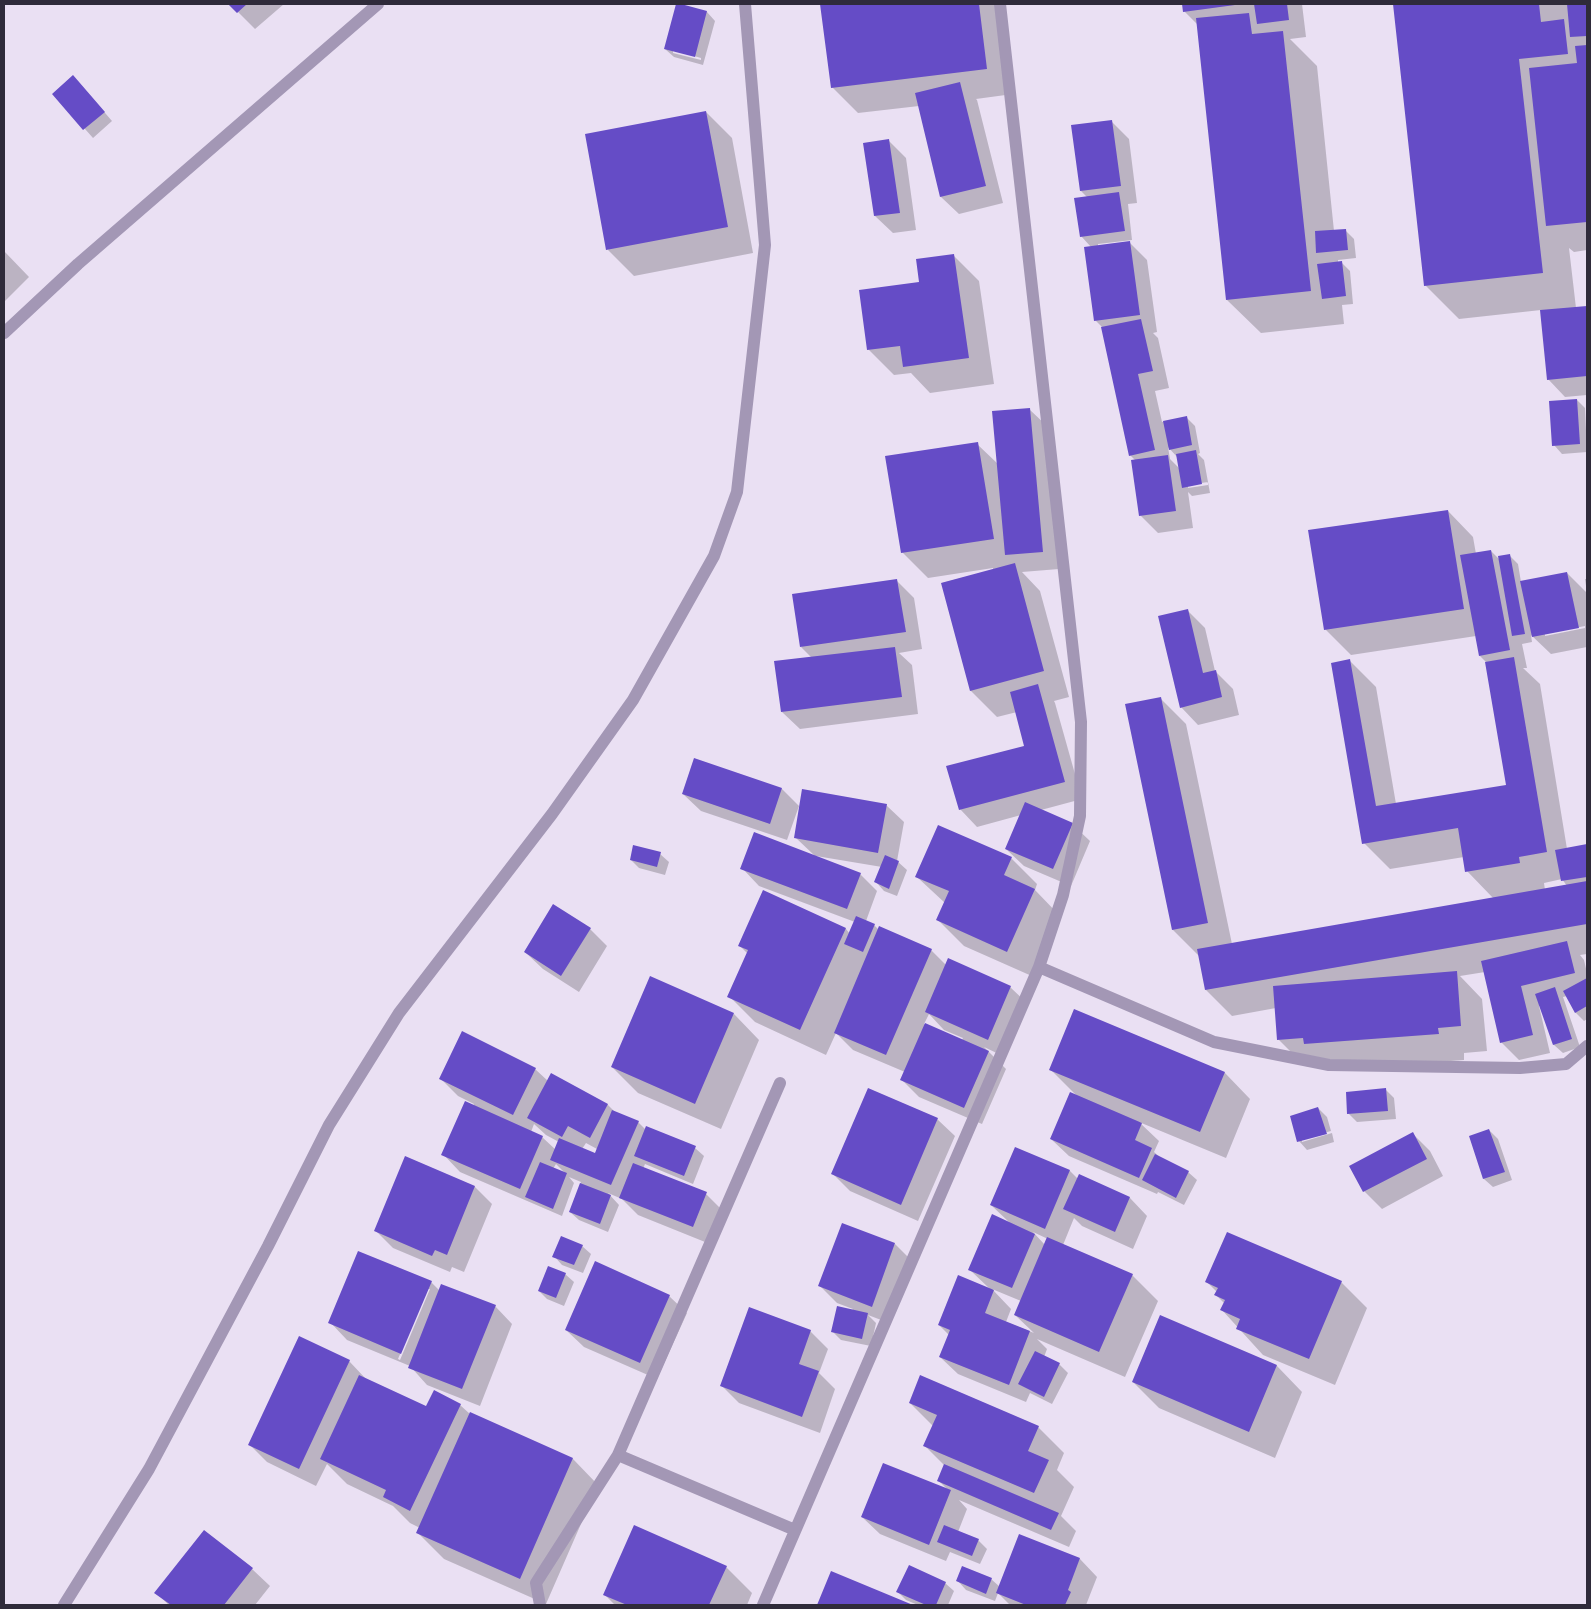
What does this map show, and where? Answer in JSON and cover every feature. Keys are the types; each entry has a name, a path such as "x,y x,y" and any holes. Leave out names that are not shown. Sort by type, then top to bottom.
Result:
{"street":[{"path":"4,333 78,264 378,4"},
{"path":"64,1605 149,1468 264,1255 329,1126 399,1013 552,814 633,700 714,556 737,492 765,245 745,4"},
{"path":"762,1605 1039,967 1064,895 1080,816 1081,722 1000,4"},
{"path":"1039,967 1214,1042 1328,1065 1520,1068 1566,1064 1587,1046"},
{"path":"540,1605 536,1583 618,1455 780,1083"},
{"path":"618,1455 795,1530"}],"building":[{"path":"228,4 247,4 237,13"},
{"path":"676,4 707,11 695,57 664,49"},
{"path":"820,4 979,4 987,69 831,88"},
{"path":"1182,4 1235,4 1235,5 1183,12"},
{"path":"1254,4 1287,4 1289,20 1257,24"},
{"path":"1393,4 1539,4 1541,22 1564,19 1568,54 1519,59 1543,273 1424,286"},
{"path":"1567,4 1587,4 1587,36 1570,37"},
{"path":"1249,13 1252,34 1283,31 1311,291 1226,300 1196,18"},
{"path":"1587,45 1587,222 1546,226 1529,68 1577,63 1575,46"},
{"path":"73,75 105,112 83,130 52,94"},
{"path":"960,82 986,186 940,197 915,93"},
{"path":"706,111 728,227 606,250 585,134"},
{"path":"1112,120 1121,186 1080,191 1071,125"},
{"path":"889,139 900,213 874,216 863,143"},
{"path":"1119,192 1125,231 1080,237 1074,198"},
{"path":"1346,229 1348,250 1316,253 1315,231"},
{"path":"1130,241 1140,315 1094,321 1084,247"},
{"path":"954,254 969,358 903,367 900,346 867,350 859,290 919,282 916,259"},
{"path":"1342,261 1346,296 1322,299 1317,264"},
{"path":"1587,306 1587,376 1547,380 1540,310"},
{"path":"1141,319 1153,371 1138,374 1155,450 1129,456 1101,327"},
{"path":"1577,399 1580,444 1552,446 1549,401"},
{"path":"1030,408 1043,552 1005,555 992,411"},
{"path":"1187,416 1192,445 1169,450 1163,421"},
{"path":"978,442 994,539 901,553 885,456"},
{"path":"1196,450 1202,484 1182,488 1176,454"},
{"path":"1168,455 1176,511 1139,516 1131,460"},
{"path":"1448,510 1464,609 1324,630 1308,530"},
{"path":"1491,550 1510,650 1479,656 1460,555"},
{"path":"1510,554 1525,634 1512,636 1498,556"},
{"path":"1015,563 1044,671 970,691 941,583"},
{"path":"1567,572 1579,628 1532,637 1520,581"},
{"path":"897,579 906,632 800,647 792,594"},
{"path":"1188,609 1203,673 1216,670 1222,697 1180,708 1158,616"},
{"path":"895,647 902,697 781,712 774,661"},
{"path":"1514,657 1547,852 1519,857 1520,863 1465,872 1458,828 1362,844 1331,663 1350,659 1376,806 1506,785 1485,662"},
{"path":"1038,684 1065,782 959,810 946,766 1024,746 1010,692"},
{"path":"1161,697 1208,923 1172,930 1125,704"},
{"path":"694,758 782,788 770,824 682,794"},
{"path":"802,789 887,804 878,853 794,838"},
{"path":"1025,802 1073,823 1053,869 1005,849"},
{"path":"938,825 1012,857 1004,875 1035,889 1007,952 936,920 949,891 915,877"},
{"path":"754,832 861,873 847,909 740,869"},
{"path":"1587,844 1587,877 1561,881 1555,850"},
{"path":"633,845 661,852 657,867 630,860"},
{"path":"885,855 899,861 889,889 874,882"},
{"path":"1587,881 1587,924 1205,990 1197,949"},
{"path":"763,890 846,928 800,1030 727,997 748,950 738,946"},
{"path":"553,904 591,928 561,976 524,952"},
{"path":"856,916 875,924 863,952 844,944"},
{"path":"879,926 932,949 886,1055 834,1033"},
{"path":"1567,941 1575,973 1521,986 1533,1035 1500,1043 1481,961"},
{"path":"948,958 1011,986 988,1040 925,1012"},
{"path":"1457,971 1461,1026 1438,1028 1439,1034 1304,1044 1303,1038 1277,1040 1273,986"},
{"path":"650,976 734,1013 695,1104 611,1067"},
{"path":"1587,978 1587,1006 1575,1013 1563,991"},
{"path":"1555,987 1572,1039 1553,1045 1535,994"},
{"path":"1074,1009 1225,1072 1200,1132 1049,1070"},
{"path":"925,1023 989,1051 964,1108 900,1080"},
{"path":"462,1031 536,1068 513,1115 439,1079"},
{"path":"551,1073 608,1104 590,1138 568,1126 562,1137 527,1118"},
{"path":"868,1088 938,1118 901,1205 831,1174"},
{"path":"1386,1088 1388,1111 1347,1114 1346,1092"},
{"path":"1070,1092 1142,1123 1135,1140 1152,1148 1139,1178 1050,1139"},
{"path":"465,1101 543,1136 520,1189 441,1155"},
{"path":"1318,1107 1327,1134 1297,1142 1290,1116"},
{"path":"612,1110 639,1121 611,1185 550,1160 559,1138 595,1153"},
{"path":"646,1126 696,1146 684,1176 634,1156"},
{"path":"1489,1129 1505,1172 1483,1179 1469,1136"},
{"path":"1413,1132 1427,1159 1363,1192 1349,1166"},
{"path":"1015,1147 1070,1170 1045,1229 990,1205"},
{"path":"1155,1154 1189,1171 1176,1198 1142,1180"},
{"path":"405,1156 475,1186 447,1255 435,1250 432,1256 374,1231"},
{"path":"540,1162 567,1173 553,1209 525,1197"},
{"path":"633,1163 707,1192 693,1227 619,1198"},
{"path":"1079,1174 1130,1197 1115,1232 1063,1209"},
{"path":"580,1183 611,1195 600,1224 569,1212"},
{"path":"992,1214 1035,1234 1012,1288 968,1270"},
{"path":"842,1223 895,1243 872,1307 818,1286"},
{"path":"1227,1232 1342,1281 1309,1359 1236,1329 1240,1319 1220,1310 1225,1300 1214,1295 1218,1288 1205,1282"},
{"path":"561,1236 583,1245 574,1265 552,1257"},
{"path":"1047,1237 1133,1274 1099,1352 1014,1315"},
{"path":"358,1251 432,1281 401,1354 328,1323"},
{"path":"595,1261 670,1295 640,1363 565,1330"},
{"path":"548,1266 566,1273 556,1298 538,1291"},
{"path":"958,1275 994,1290 985,1313 1030,1331 1009,1385 939,1357 950,1330 938,1325"},
{"path":"441,1284 496,1305 462,1389 408,1368"},
{"path":"837,1306 868,1313 862,1339 831,1332"},
{"path":"749,1307 811,1330 799,1364 819,1371 802,1417 720,1386"},
{"path":"1160,1315 1277,1365 1249,1432 1132,1382"},
{"path":"299,1336 350,1360 299,1469 248,1445"},
{"path":"1035,1351 1060,1363 1044,1397 1018,1384"},
{"path":"359,1375 426,1406 434,1390 461,1404 410,1511 383,1497 386,1490 320,1459"},
{"path":"920,1375 1039,1426 1028,1451 1049,1460 1034,1493 923,1446 937,1415 909,1403"},
{"path":"470,1412 573,1458 520,1579 416,1533"},
{"path":"883,1463 951,1490 929,1545 861,1517"},
{"path":"944,1464 1059,1513 1051,1530 937,1481"},
{"path":"634,1525 727,1566 709,1605 627,1605 603,1595"},
{"path":"944,1525 979,1539 972,1556 937,1542"},
{"path":"204,1530 253,1568 224,1605 171,1605 154,1593"},
{"path":"1019,1534 1080,1558 1068,1590 1071,1592 1065,1605 1026,1605 996,1593"},
{"path":"909,1565 946,1582 936,1605 926,1605 896,1592"},
{"path":"962,1566 992,1578 986,1594 956,1581"},
{"path":"831,1571 913,1605 817,1605"}]}
